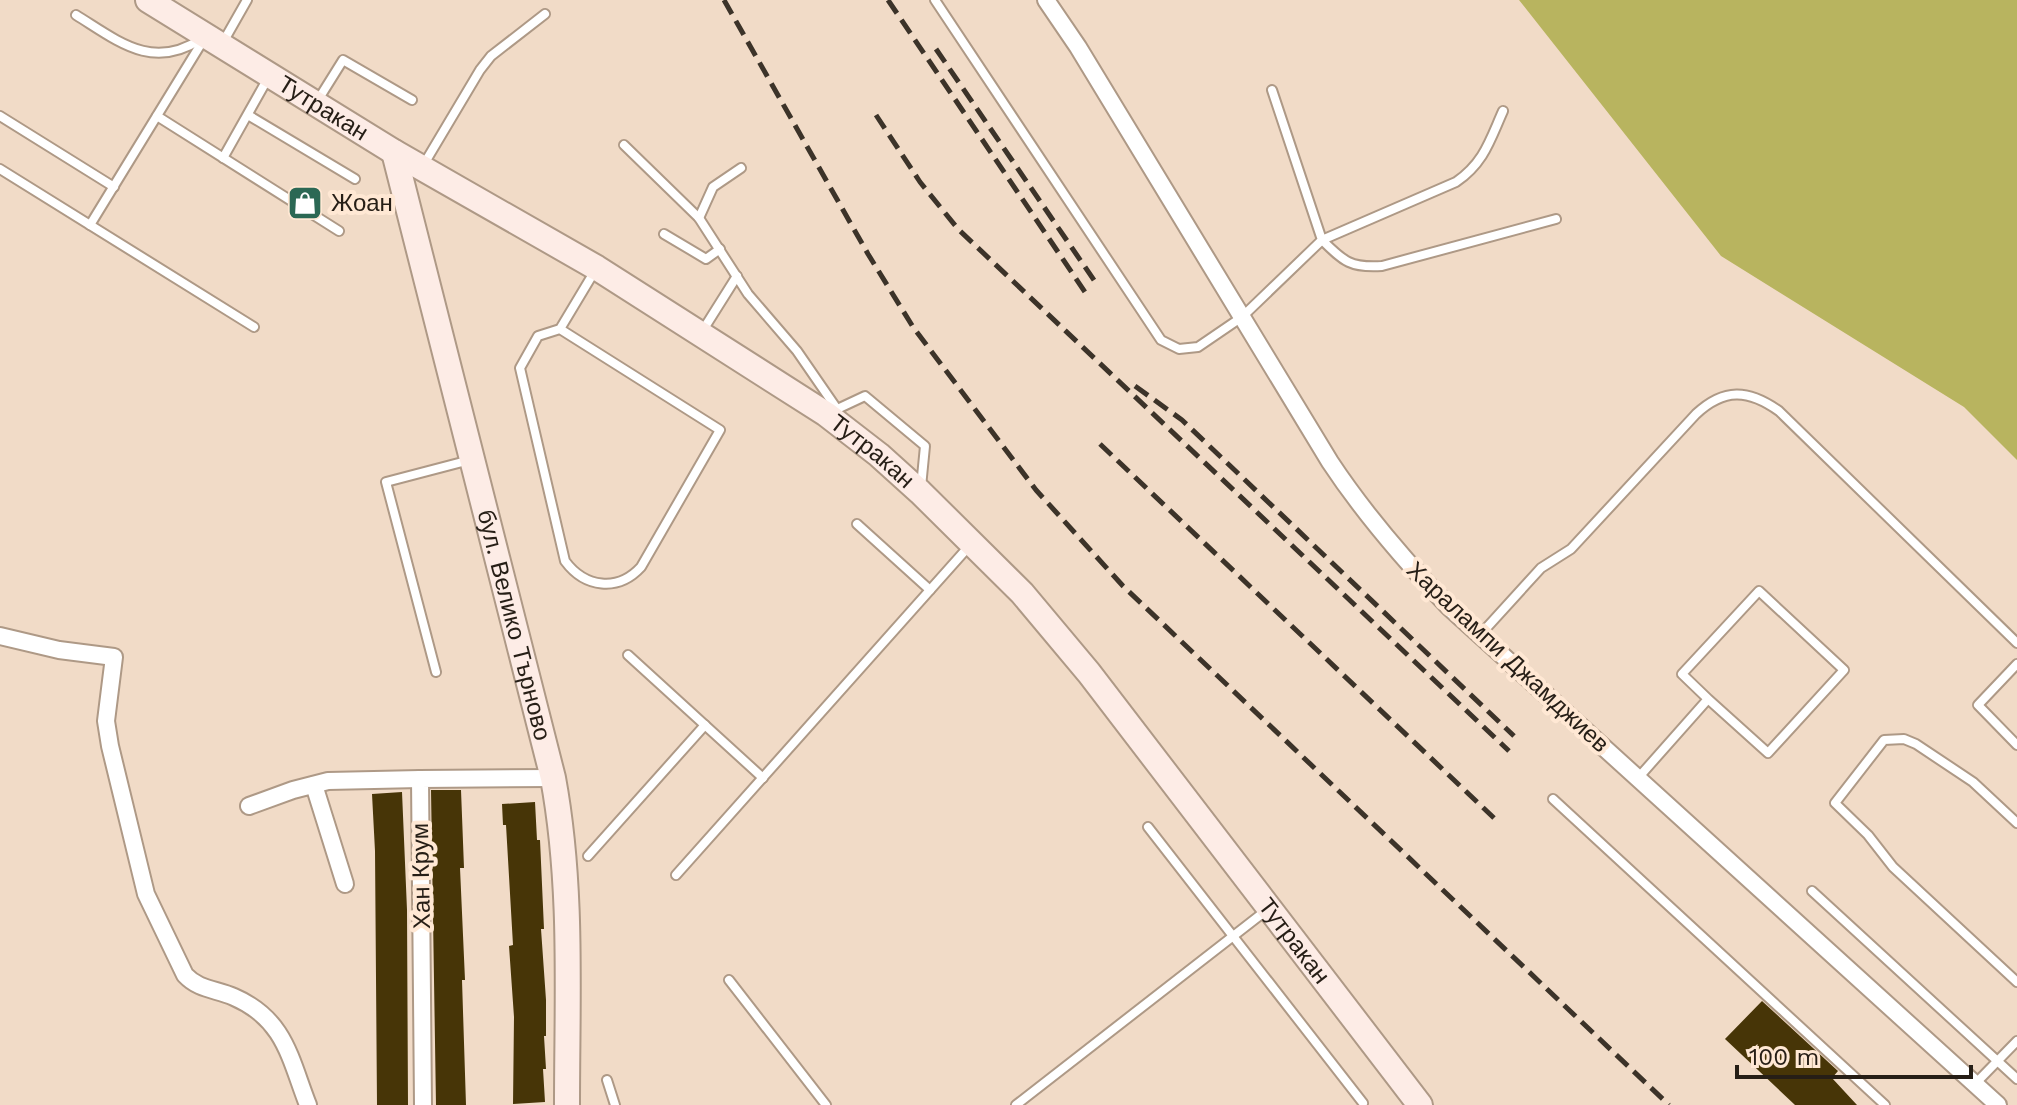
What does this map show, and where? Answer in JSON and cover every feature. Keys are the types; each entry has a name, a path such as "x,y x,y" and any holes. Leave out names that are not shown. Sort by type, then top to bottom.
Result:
{"street":[{"name":"Тутракан","path":"148,0 394,152 597,268 831,412 920,492 1022,593 1089,673 1420,1105"},
{"name":"Харалампи Джамджиев","path":"1046,0 1078,47 1360,507 1401,556 1480,635 1998,1105"},
{"name":"бул. Велико Търново","path":"394,152 553,778 562,825 566,875 567,1105"},
{"path":"0,636 59,650 114,657 106,721 146,894 185,975 194,985 231,996 252,1006 271,1021 285,1040 308,1105"},
{"path":"249,806 328,781 553,778"},
{"name":"Хан Крум","path":"420,779 423,1105"},
{"path":"314,785 345,884"}],"lane":[{"path":"90,225 157,116 247,0"},
{"path":"935,0 1161,340 1179,349 1198,347 1242,317 1322,240 1456,182 1471,172 1481,160 1503,111"},
{"path":"421,168 491,56 545,14"},
{"path":"76,15 128,47 146,52 168,54 214,40"},
{"path":"317,103 343,60 412,100"},
{"path":"223,158 270,74"},
{"path":"1272,90 1322,240 1343,261 1363,267 1382,266 1556,219"},
{"path":"248,115 355,179"},
{"path":"0,116 114,187"},
{"path":"157,116 339,231"},
{"path":"624,145 699,218 763,314 812,371 831,412 865,396 925,446 920,492"},
{"path":"699,218 713,187 741,168"},
{"path":"0,169 254,327"},
{"path":"664,234 706,259 720,249"},
{"path":"560,329 720,430 641,567 631,578 617,583 599,584 585,580 574,573 565,561 520,368 538,336 560,329 597,268"},
{"path":"700,334 737,276"},
{"path":"1480,635 1541,568 1571,549 1709,402 1746,394 1779,411 2017,643"},
{"path":"436,672 386,482 471,460"},
{"path":"857,524 930,590"},
{"path":"676,875 972,544"},
{"path":"1759,591 1844,670 1768,753 1708,699 1682,674 1759,591"},
{"path":"628,655 763,778"},
{"path":"2017,664 1978,705 2017,745"},
{"path":"1638,778 1708,699"},
{"path":"588,856 705,725"},
{"path":"2017,823 1973,782 1904,739 1884,740 1835,803 1868,835 1893,867 2017,982"},
{"path":"1553,799 1885,1105"},
{"path":"1148,827 1363,1103"},
{"path":"1812,891 2017,1079"},
{"path":"1016,1105 1268,908"},
{"path":"729,980 826,1105"},
{"path":"1975,1084 2017,1041"},
{"path":"607,1080 615,1105"}],"shaded area":[{"path":"1519,0 2017,0 2017,460 1964,407 1721,256"}],"building":[{"path":"431,790 461,790 466,1105 436,1105"},
{"path":"402,792 407,910 408,1105 377,1105 372,794"},
{"path":"535,802 544,929 541,929 546,1000 545,1102 513,1104 514,1017 509,946 513,945 502,804"},
{"path":"1762,1001 1838,1071 1832,1078 1857,1105 1795,1105 1725,1039"}],"railway":[{"path":"724,0 868,254 913,327 1036,490 1123,586 1669,1105"},
{"path":"888,0 1085,292"},
{"path":"936,49 1098,286"},
{"path":"876,115 920,182 958,229 1509,751"},
{"path":"1135,386 1182,420 1514,736"},
{"path":"1100,444 1494,818"}],"place":[{"name":"Жоан","path":"305,203"}]}
